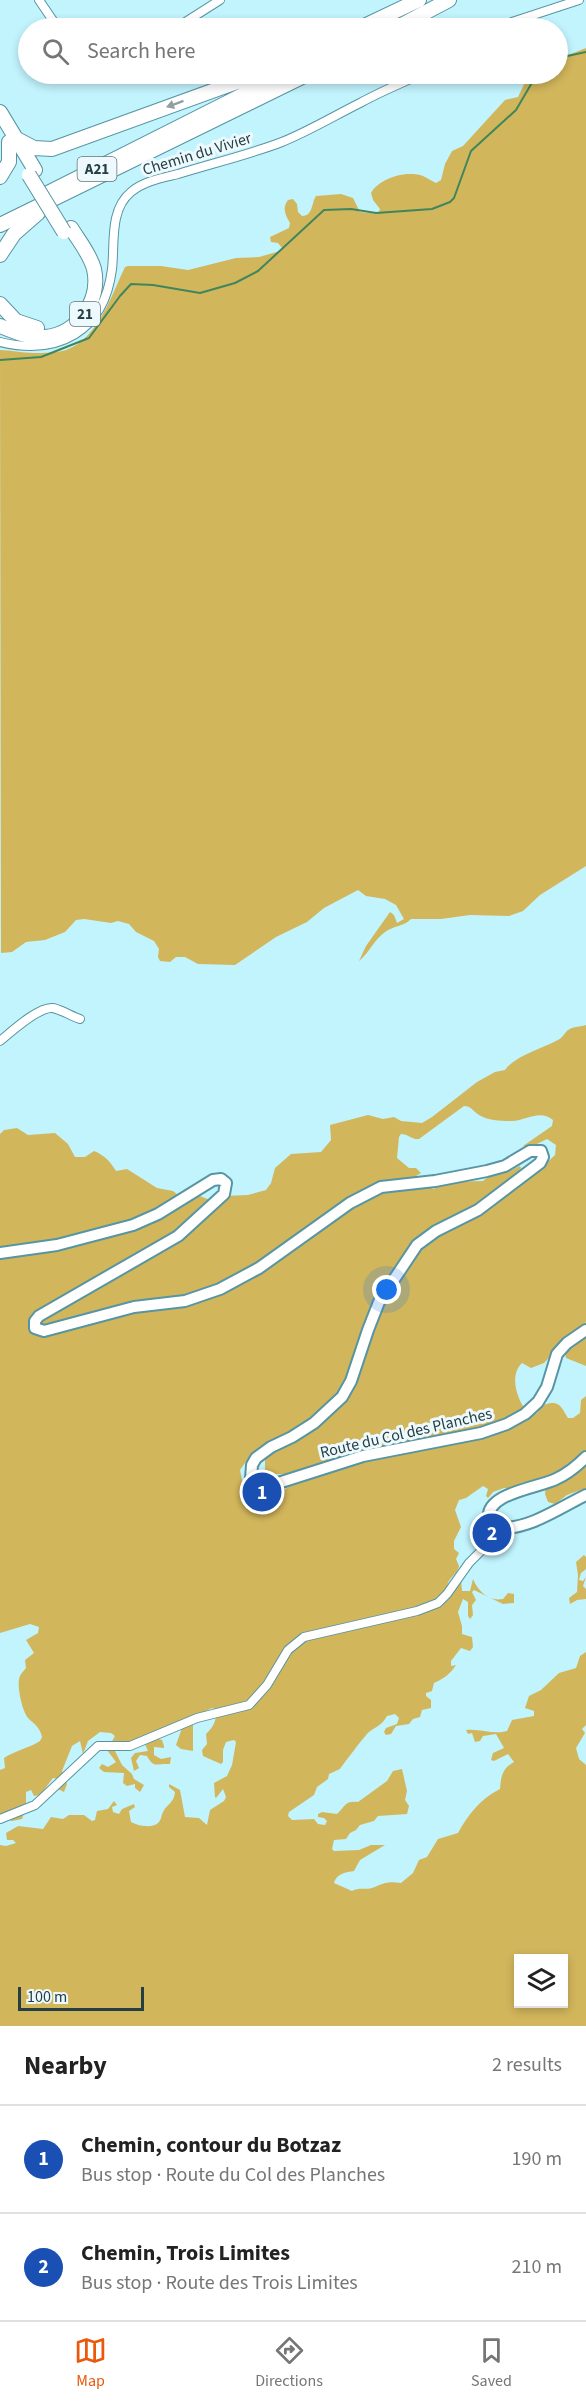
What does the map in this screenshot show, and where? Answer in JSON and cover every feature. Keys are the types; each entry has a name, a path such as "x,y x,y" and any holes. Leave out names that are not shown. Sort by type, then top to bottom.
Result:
{"highway":[{"path":"381,18 420,0"},
{"path":"387,18 420,0"},
{"path":"415,18 449,0"},
{"path":"0,127 12,140 37,149 52,149 231,84"},
{"name":"A21","path":"0,225 69,193 266,84"},
{"name":"A21","path":"0,216 286,84"},
{"path":"0,112 12,140 68,230 86,275 85,294 76,311 60,324 37,328 16,321 0,304"},
{"path":"0,177 9,162 12,140"},
{"path":"0,255 7,242 21,227 69,193"},
{"name":"21","path":"0,326 23,335 48,336 73,326 87,310 94,290 93,267 68,230"}],"street":[{"path":"39,0 51,18"},
{"path":"192,18 220,0"},
{"path":"521,18 579,0"},
{"name":"Chemin du Vivier","path":"0,342 30,347 48,346 69,338 88,325 99,308 109,283 117,216 123,201 135,189 166,177 283,141 401,84"},
{"path":"0,1041 32,1016 48,1008 80,1019"},
{"name":"Route du Col des Planches","path":"0,1253 57,1245 133,1225 158,1214 213,1180 220,1179 226,1183 224,1194 178,1236 39,1316 35,1321 35,1328 44,1331 141,1306 185,1301 220,1288 271,1260 350,1203 381,1186 435,1181 487,1171 505,1166 530,1151 541,1151 543,1157 540,1163 473,1214 436,1231 417,1245 379,1302 351,1381 342,1397 314,1423 256,1458 252,1465 251,1475 253,1482 261,1485 275,1484 363,1456 481,1433 507,1424 525,1414 538,1402 547,1387 556,1354 586,1330"},
{"path":"501,1528 489,1520 489,1511 495,1502 557,1479 586,1457"},
{"path":"0,1819 35,1805 98,1746 127,1747 205,1715 249,1705 267,1685 288,1650 304,1637 417,1611 438,1603 469,1563 501,1528 536,1519 586,1495"}],"shaded area":[{"path":"586,48 586,866 540,895 523,911 509,916 470,915 441,919 411,919 385,932 359,961 366,946 390,912 397,923 404,919 396,905 385,899 366,896 358,890 324,908 307,922 276,937 235,965 198,964 185,957 176,957 170,962 160,961 159,949 154,941 136,932 129,924 84,919 76,920 65,932 45,940 26,942 12,952 1,953 0,350 50,353 66,350 77,344 87,336 103,314 125,267 161,266 188,270 236,258 259,257 280,251 282,248 278,243 271,242 270,237 289,228 290,223 285,209 288,200 293,199 302,216 310,212 316,196 341,194 353,198 360,212 378,214 380,209 371,193 380,183 409,174 423,176 436,183 441,180 445,164 452,151 463,146 505,100 518,97 524,84 568,84 568,55"},
{"path":"586,1025 586,1322 578,1329 586,1334 586,1366 566,1358 565,1351 575,1332 544,1363 531,1368 522,1363 515,1382 522,1404 530,1415 537,1413 543,1405 553,1403 561,1407 568,1418 573,1418 580,1413 581,1400 586,1396 586,1488 567,1495 555,1504 548,1502 545,1494 546,1486 540,1479 493,1492 488,1498 486,1496 488,1489 483,1486 459,1500 455,1510 461,1527 454,1541 454,1549 459,1553 456,1559 459,1566 447,1589 461,1579 462,1591 470,1591 473,1579 478,1588 488,1597 474,1590 472,1592 476,1600 472,1605 473,1615 470,1619 468,1602 463,1599 458,1612 462,1634 472,1637 473,1647 470,1651 461,1648 451,1661 451,1666 456,1665 454,1668 447,1676 434,1683 432,1691 426,1693 431,1700 431,1708 422,1710 420,1717 413,1719 409,1724 396,1726 391,1734 386,1735 384,1732 386,1728 397,1724 399,1718 395,1714 387,1716 367,1734 340,1769 329,1774 328,1779 317,1787 314,1795 289,1812 288,1816 292,1820 314,1819 318,1824 325,1825 327,1821 318,1817 318,1814 322,1812 337,1814 348,1803 358,1802 387,1781 393,1771 402,1769 407,1791 405,1800 409,1806 407,1814 378,1816 374,1821 360,1825 346,1839 334,1840 332,1849 334,1851 359,1850 371,1845 385,1845 360,1860 354,1871 339,1876 334,1883 352,1891 372,1888 389,1882 401,1883 413,1873 419,1860 427,1857 438,1839 458,1833 475,1808 500,1789 503,1772 514,1762 508,1754 494,1761 491,1760 493,1753 504,1748 496,1734 483,1736 480,1741 475,1742 472,1733 468,1734 466,1730 507,1731 512,1720 534,1716 534,1711 525,1708 529,1696 541,1690 559,1673 576,1668 580,1656 586,1652 586,1725 582,1729 585,1733 576,1748 579,1759 586,1765 586,2026 0,2026 0,1845 16,1843 13,1840 7,1840 6,1833 18,1826 43,1829 51,1817 63,1819 69,1815 84,1815 92,1821 95,1820 97,1811 108,1809 114,1801 117,1805 112,1807 113,1812 119,1814 122,1809 134,1804 135,1807 129,1811 131,1822 141,1826 153,1826 159,1822 173,1799 175,1792 169,1784 180,1790 185,1817 199,1818 207,1825 210,1810 224,1801 226,1797 223,1789 215,1797 214,1783 227,1776 232,1765 236,1742 234,1740 226,1742 221,1764 203,1756 202,1750 207,1744 206,1734 215,1720 215,1709 212,1708 193,1717 193,1751 181,1749 176,1745 182,1728 179,1723 171,1734 167,1735 161,1731 155,1738 162,1740 164,1748 154,1747 154,1755 161,1759 171,1757 170,1764 154,1764 147,1756 140,1755 136,1761 139,1768 134,1771 131,1758 135,1753 148,1751 144,1742 128,1750 124,1745 117,1746 115,1751 122,1765 134,1779 144,1785 140,1792 135,1788 135,1784 127,1786 123,1783 124,1773 104,1772 99,1768 102,1764 108,1767 116,1762 107,1750 115,1736 111,1733 100,1732 88,1741 83,1754 80,1741 72,1746 62,1771 67,1784 64,1792 58,1789 59,1779 53,1778 40,1795 34,1796 31,1790 26,1792 26,1807 22,1819 12,1821 10,1820 11,1814 0,1816 0,1770 5,1768 4,1758 40,1741 42,1737 38,1728 26,1715 19,1685 20,1675 26,1668 25,1660 34,1653 26,1640 38,1633 39,1627 30,1624 0,1633 0,1134 4,1130 17,1128 28,1135 55,1133 68,1144 75,1157 85,1157 94,1151 101,1154 116,1171 127,1169 157,1188 173,1191 187,1202 200,1196 210,1200 224,1196 248,1195 266,1190 271,1183 275,1168 291,1154 321,1152 331,1140 330,1125 368,1115 383,1119 394,1117 401,1121 422,1123 477,1082 495,1072 505,1070 522,1056 558,1040 570,1029","holes":["466,1106 483,1117 495,1120 517,1121 538,1115 548,1117 553,1120 552,1126 523,1146 531,1147 547,1139 556,1145 555,1155 535,1174 525,1178 517,1174 520,1166 510,1171 498,1171 498,1175 489,1176 483,1181 443,1182 434,1189 415,1183 416,1176 421,1173 416,1168 409,1168 397,1158 399,1137 401,1134 419,1139","257,1452 265,1457 267,1474 290,1474 292,1484 271,1497 255,1497 251,1487 243,1486 240,1470 250,1456"]},
{"path":"584,1555 586,1569 581,1573 579,1580 583,1581 586,1577 583,1586 586,1589 586,1599 570,1604 569,1598 577,1592 576,1562"},
{"path":"508,1593 514,1594 514,1603 503,1604 493,1599 503,1599"}],"waterway":[{"path":"568,56 586,52"},
{"path":"0,360 41,357 89,338 131,284 153,285 200,293 235,283 258,271 324,210 351,209 376,213 432,209 450,202 454,198 471,151 516,110 531,84"}],"place":[{"name":"Chemin, contour du Botzaz","path":"262,1492"},
{"name":"Chemin, Trois Limites","path":"492,1533"}]}
